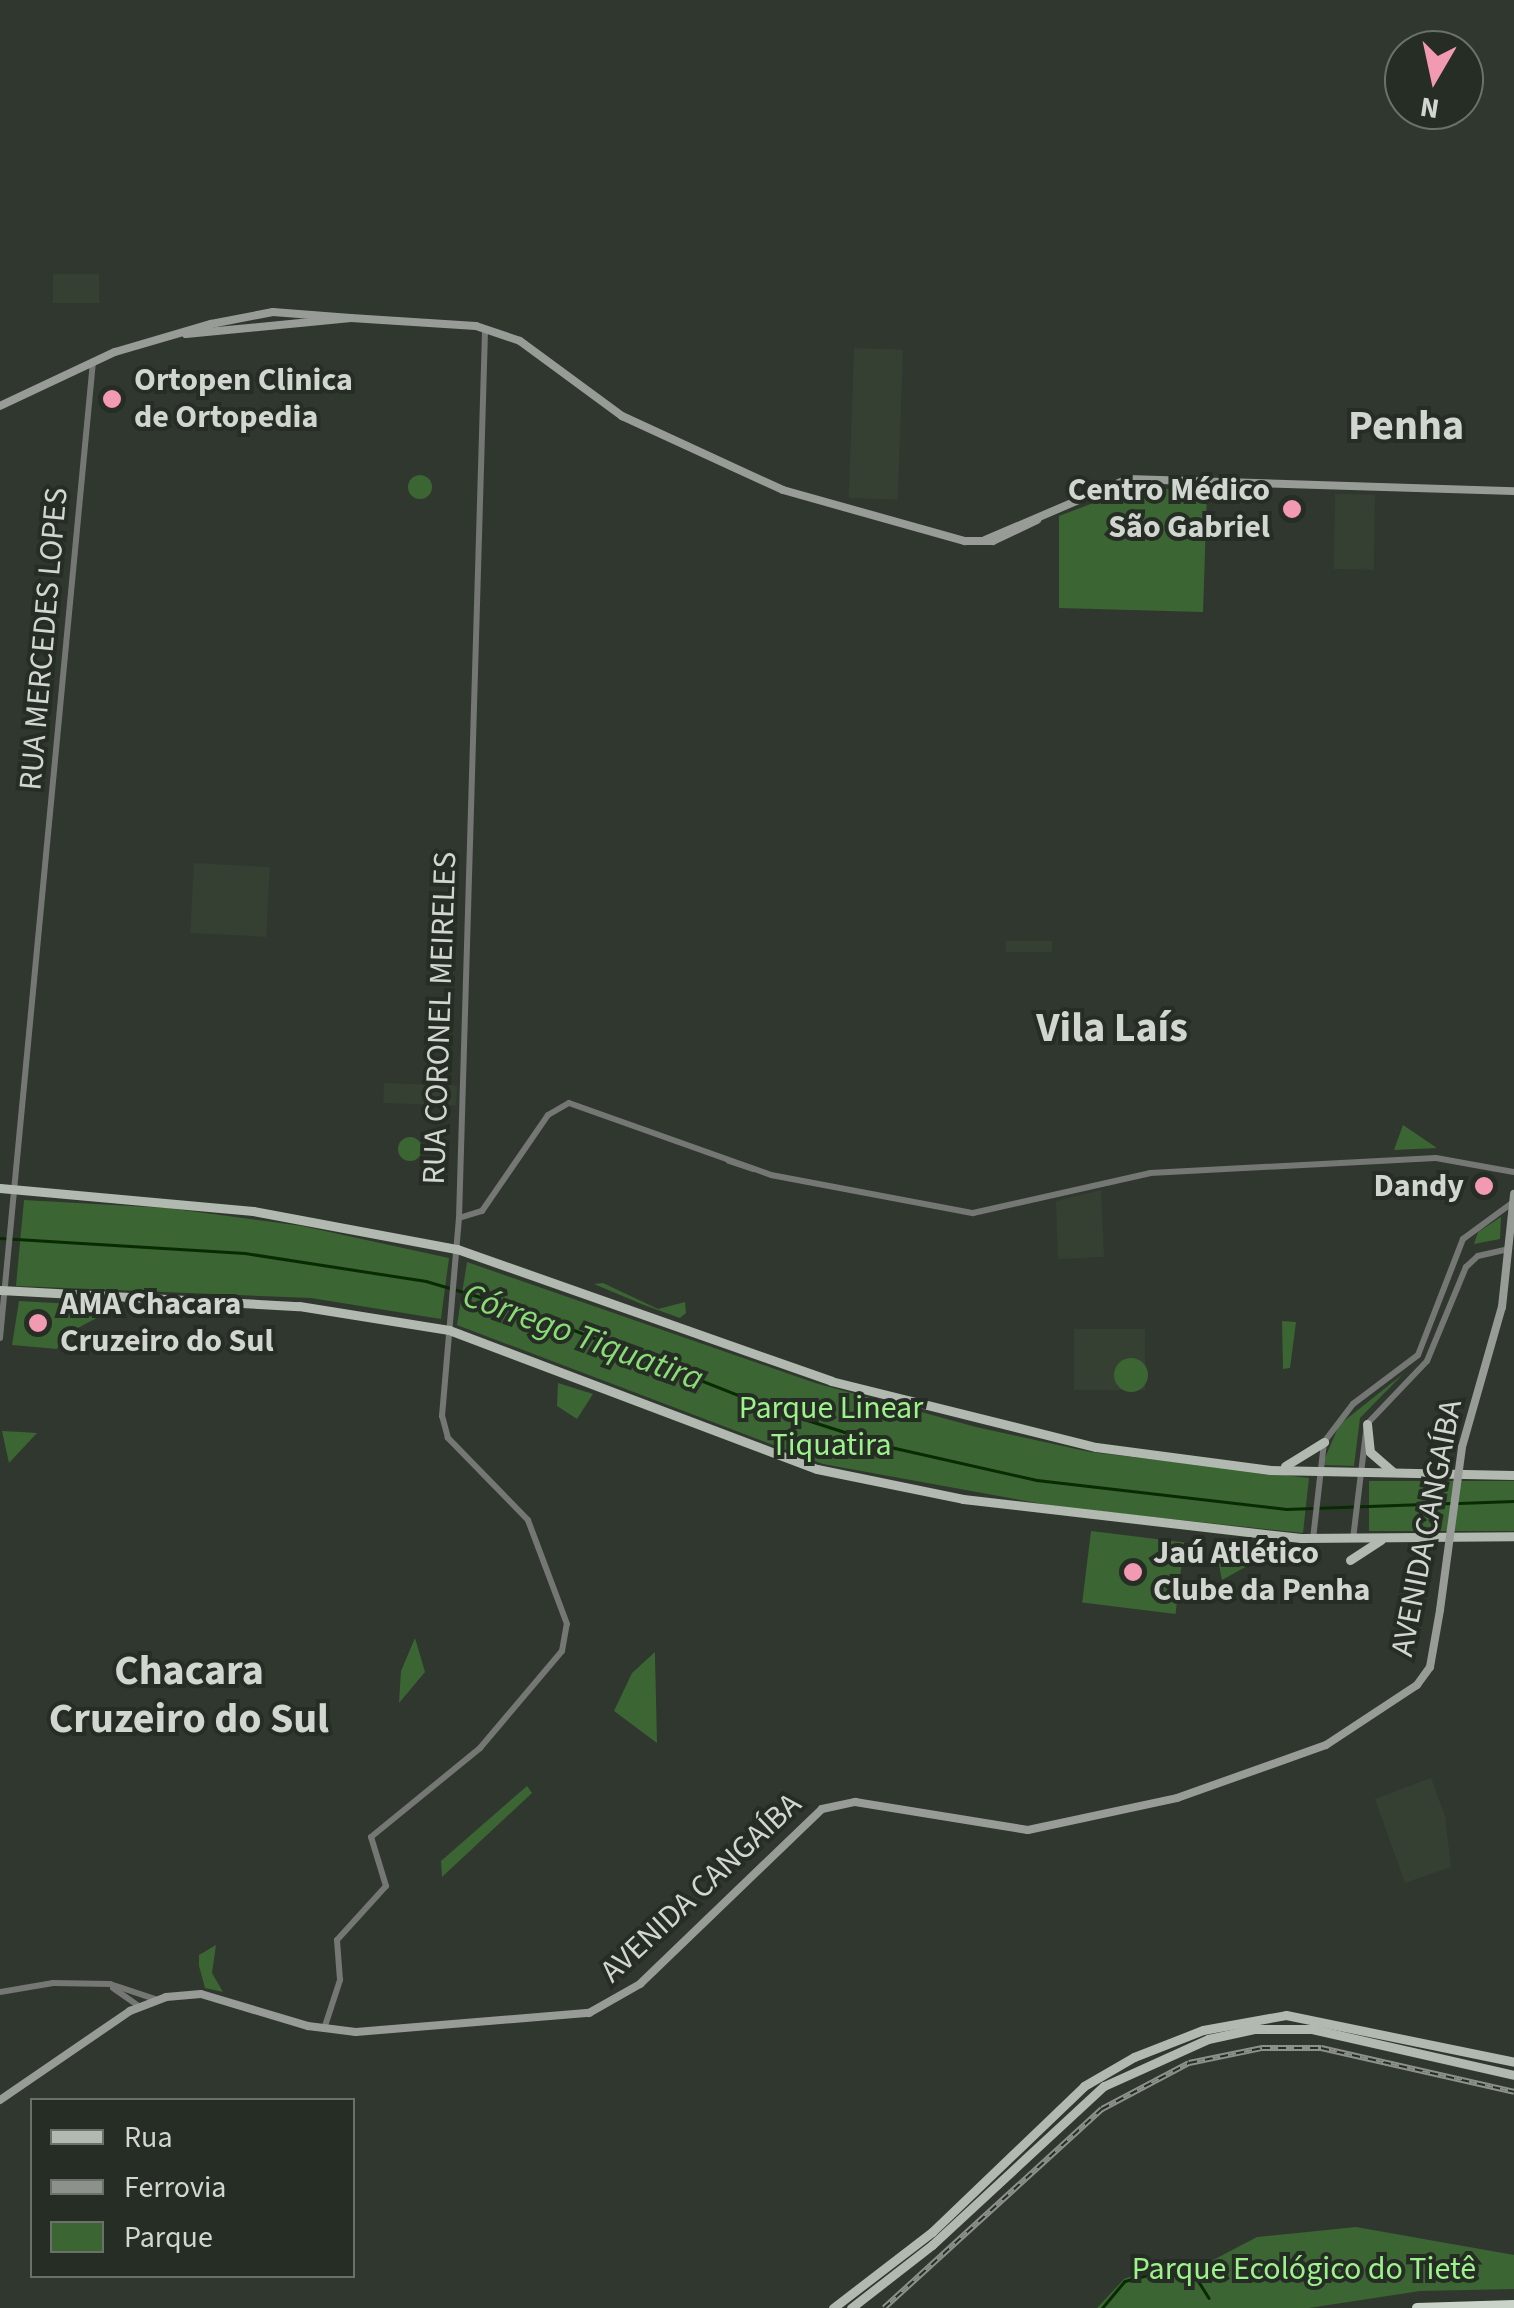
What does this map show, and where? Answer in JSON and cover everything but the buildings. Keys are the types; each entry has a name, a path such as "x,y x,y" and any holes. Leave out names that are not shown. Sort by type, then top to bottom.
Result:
{"highway":[{"path":"1418,2308 1514,2305"}],"main road":[{"path":"0,406 92,362 273,312 449,321 520,342 607,408 764,483 954,539 985,540 1128,479 1514,491"},
{"path":"0,1188 253,1210 457,1250 831,1382 1096,1447 1359,1478 1514,1475"},
{"name":"AVENIDA CANGAÍBA","path":"0,2100 138,2006 155,2000 201,1994 323,2030 568,2017 600,2009 640,1984 809,1816 838,1804 1034,1830 1156,1804 1284,1762 1347,1734 1417,1686 1430,1667 1462,1446 1500,1319 1513,1198"},
{"path":"3,1291 299,1306 449,1330 844,1476 1188,1530 1354,1539 1514,1536"},
{"path":"1368,1424 1370,1452 1400,1475"},
{"path":"1270,1470 1302,1462 1324,1442"},
{"path":"1350,1560 1382,1539"},
{"path":"833,2308 932,2232 1084,2086 1134,2057 1203,2030 1286,2015 1514,2062"},
{"path":"851,2308 932,2245 1104,2086 1208,2039 1254,2029 1312,2029 1514,2075"}],"street":[{"name":"RUA CORONEL MEIRELES","path":"323,2030 340,1980 337,1940 386,1886 371,1836 454,1774 554,1663 566,1639 564,1604 528,1520 444,1428 459,1218 485,329"},
{"name":"RUA MERCEDES LOPES","path":"0,1338 92,362"},
{"path":"459,1218 472,1217 491,1202 548,1116 576,1104 751,1168 972,1213 1150,1173 1436,1158 1514,1172"},
{"path":"1313,1534 1317,1475 1324,1442 1353,1404 1418,1354 1464,1240 1513,1198"},
{"path":"1464,1240 1478,1256"},
{"path":"1354,1539 1368,1424 1427,1361 1462,1275 1478,1256 1509,1249"},
{"path":"0,1992 53,1982 102,1984 128,1986 155,2000"},
{"path":"102,1984 126,1992 138,2006"}],"shaded area":[{"path":"53,274 99,274 99,303 53,303"},
{"path":"854,348 903,350 898,500 849,498"},
{"path":"1335,494 1375,495 1374,570 1334,569"},
{"path":"194,863 270,867 266,937 190,933"},
{"path":"1006,941 1052,941 1052,952 1006,952"},
{"path":"384,1083 457,1086 456,1106 383,1103"},
{"path":"1101,1190 1104,1257 1058,1259 1056,1201"},
{"path":"1074,1329 1145,1329 1145,1390 1074,1390"},
{"path":"1431,1778 1445,1816 1451,1867 1405,1883 1375,1799"}],"green space":[{"path":"415,475 425,475 432,487 425,499 415,499 408,492 408,482"},
{"path":"1133,488 1207,490 1203,612 1059,608 1059,516"},
{"path":"1403,1125 1437,1148 1394,1150"},
{"path":"410,1137 422,1149 410,1161 398,1149"},
{"path":"24,1200 167,1208 302,1226 449,1258 441,1319 311,1298 16,1286"},
{"path":"1501,1217 1500,1239 1474,1244 1478,1232"},
{"name":"Parque Linear Tiquatira","path":"467,1262 815,1383 976,1427 1090,1452 1309,1478 1303,1533 1059,1507 823,1464 457,1325"},
{"path":"603,1283 658,1309 685,1302 686,1313 680,1318 594,1284"},
{"path":"19,1301 119,1306 63,1336 57,1349 12,1345"},
{"path":"1282,1321 1296,1322 1290,1368 1283,1369"},
{"path":"1131,1358 1143,1363 1148,1375 1143,1387 1131,1392 1119,1387 1114,1375 1119,1363"},
{"path":"1403,1374 1360,1418 1354,1466 1322,1465 1339,1425"},
{"path":"558,1383 593,1394 577,1419 557,1406"},
{"path":"2,1431 21,1432 37,1433 9,1463"},
{"path":"1369,1481 1514,1481 1514,1531 1369,1531"},
{"name":"Jaú Atlético Clube da Penha","path":"1091,1531 1184,1542 1176,1614 1082,1602"},
{"path":"1215,1545 1248,1549 1276,1550 1222,1580"},
{"path":"415,1638 425,1672 399,1703 401,1671"},
{"path":"655,1652 657,1743 614,1711 632,1673"},
{"path":"527,1786 532,1793 442,1877 441,1861"},
{"path":"216,1945 212,1973 223,1992 205,1988 199,1966 199,1955"},
{"name":"Parque Ecológico do Tietê","path":"1356,2227 1514,2255 1514,2289 1420,2291 1309,2308 1097,2308 1124,2279 1151,2269 1196,2269 1257,2237"}],"waterway":[{"name":"Córrego Tiquatira","path":"0,1238 245,1253 426,1281 521,1309 779,1411 895,1448 1037,1480 1286,1509 1451,1503"},
{"name":"Córrego Tiquatira","path":"1459,1503 1514,1501"},
{"path":"1102,2308 1125,2281 1166,2270 1194,2274 1209,2298"}],"railway":[{"path":"884,2308 1102,2109 1189,2063 1262,2048 1321,2048 1514,2092"}],"place":[{"name":"Ortopen Clinica de Ortopedia","path":"112,399"},
{"name":"Centro Médico São Gabriel","path":"1292,509"},
{"name":"Dandy","path":"1484,1186"},
{"name":"AMA Chacara Cruzeiro do Sul","path":"38,1323"},
{"name":"Jaú Atlético Clube da Penha","path":"1133,1572"}],"district":[{"name":"Penha","path":"1406,426"},
{"name":"Vila Laís","path":"1112,1028"},
{"name":"Chacara Cruzeiro do Sul","path":"189,1695"}]}
